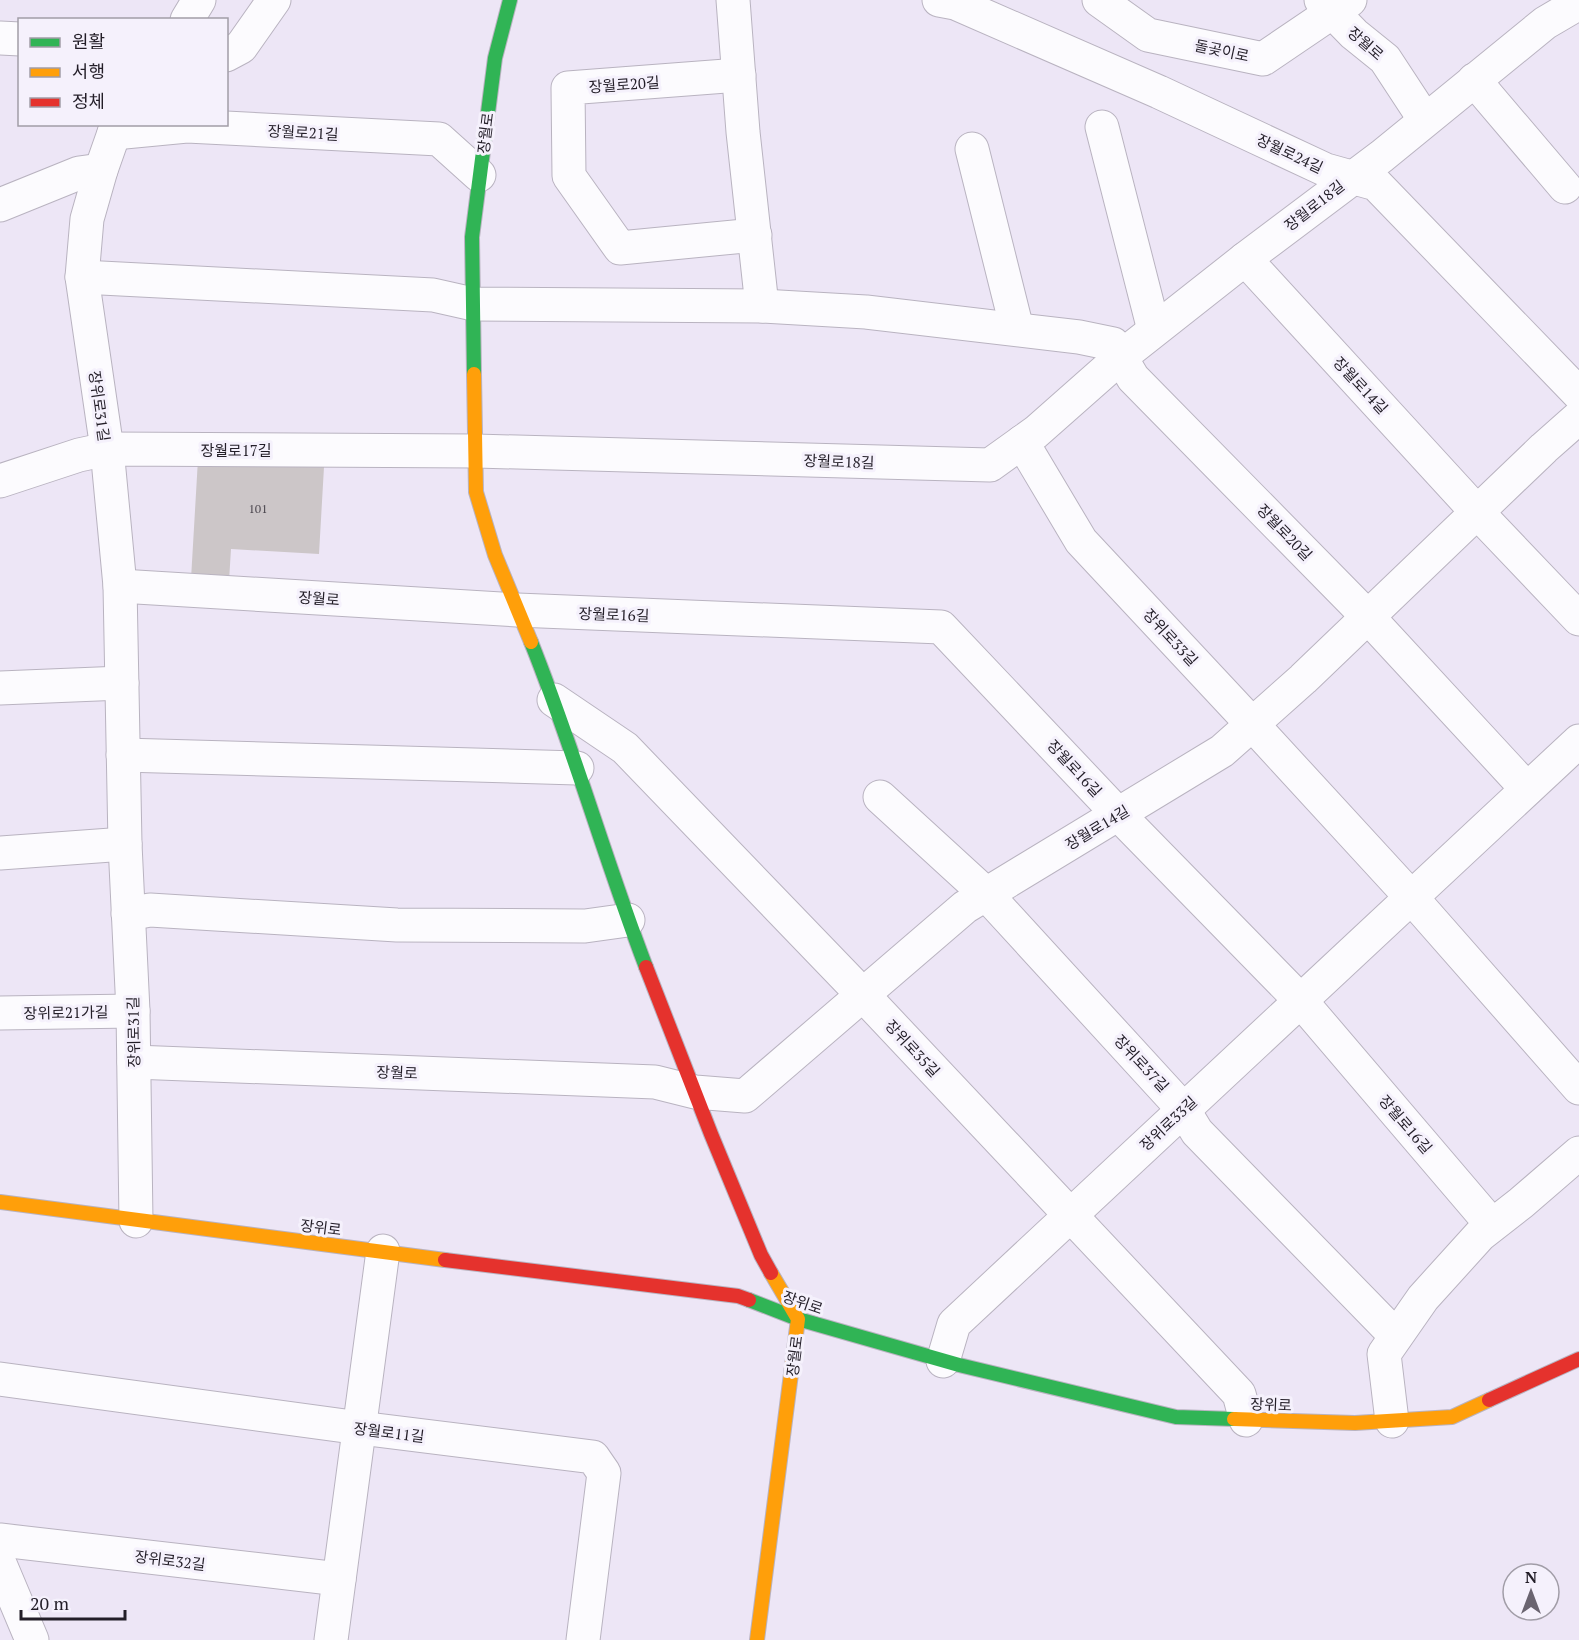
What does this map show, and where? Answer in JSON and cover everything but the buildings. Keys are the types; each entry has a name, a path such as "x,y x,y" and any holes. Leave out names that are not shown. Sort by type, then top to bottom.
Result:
{"street":[{"path":"188,18 199,0"},
{"path":"228,54 242,47 274,0"},
{"name":"장월로","path":"510,0 495,58 471,237 476,492 495,555 554,700 628,920 761,1255 798,1319 757,1640"},
{"path":"733,0 762,306"},
{"name":"장월로24길","path":"939,0 955,3 1123,76 1326,170 1376,184 1579,394"},
{"path":"1099,0 1148,35 1123,76"},
{"name":"장월로18길","path":"476,451 990,465 1022,442 1154,330 1351,177 1382,156 1545,23 1579,3"},
{"name":"장월로","path":"1335,4 1354,34 1385,58 1425,120"},
{"name":"돌곶이로","path":"1148,35 1263,59 1335,4"},
{"path":"0,38 18,39"},
{"name":"장월로20길","path":"739,75 568,88 569,176 620,248 754,235"},
{"path":"1474,81 1565,187"},
{"name":"장월로21길","path":"115,127 187,126 439,139 479,175"},
{"name":"장위로31길","path":"115,127 87,219 82,277 107,449 120,586 124,844 133,1011 136,1221"},
{"path":"1102,127 1154,330"},
{"path":"972,149 1017,329"},
{"path":"0,205 78,173 101,170"},
{"name":"장월로14길","path":"1245,259 1478,512"},
{"path":"82,277 433,295 473,304"},
{"name":"장월로20길","path":"473,304 762,306 866,312 1079,337 1113,344 1133,378 1368,617 1527,789"},
{"name":"장월로14길","path":"695,1092 745,1096 965,907 1222,751 1303,679 1579,417"},
{"name":"장위로33길","path":"1022,442 1081,541 1411,897 1579,1088"},
{"name":"장월로17길","path":"0,481 78,455 107,449 476,451"},
{"path":"1478,512 1579,619"},
{"name":"장월로","path":"120,586 517,610"},
{"name":"장월로16길","path":"517,610 941,627 1118,814 1300,1000 1492,1225"},
{"path":"0,688 122,683"},
{"name":"장위로35길","path":"554,700 625,748 863,995 1239,1394 1246,1420"},
{"name":"장위로33길","path":"943,1361 954,1324 1579,741"},
{"path":"123,755 577,768"},
{"name":"장위로37길","path":"880,797 986,894 1183,1109 1197,1132 1396,1336"},
{"path":"0,853 124,844"},
{"path":"128,914 150,910 409,925 585,926 628,920"},
{"name":"장위로21가길","path":"0,1013 133,1011"},
{"name":"장월로","path":"134,1062 655,1082 695,1092"},
{"path":"1392,1421 1384,1354 1396,1336 1423,1298 1480,1235 1579,1153"},
{"name":"장위로","path":"0,1202 738,1296 798,1319 943,1361 1176,1417 1355,1423 1452,1417 1579,1359"},
{"path":"332,1640 383,1251"},
{"name":"장월로11길","path":"0,1379 593,1457 604,1473 583,1640"},
{"name":"장위로32길","path":"0,1540 339,1579"},
{"path":"0,1564 32,1640"}],"traffic: fast":[{"path":"474,374 472,237 495,58 510,0"},
{"path":"531,642 646,967"},
{"path":"749,1300 798,1319 959,1365 1176,1417 1234,1419"}],"traffic: slow":[{"path":"474,374 476,492 495,555 531,642"},
{"path":"0,1202 445,1260"},
{"path":"757,1640 798,1319 771,1273"},
{"path":"1234,1419 1355,1423 1452,1417 1489,1400"}],"traffic: jam":[{"path":"646,967 711,1134 761,1255 771,1273"},
{"path":"445,1260 738,1296 749,1300"},
{"path":"1489,1400 1579,1359"}]}
